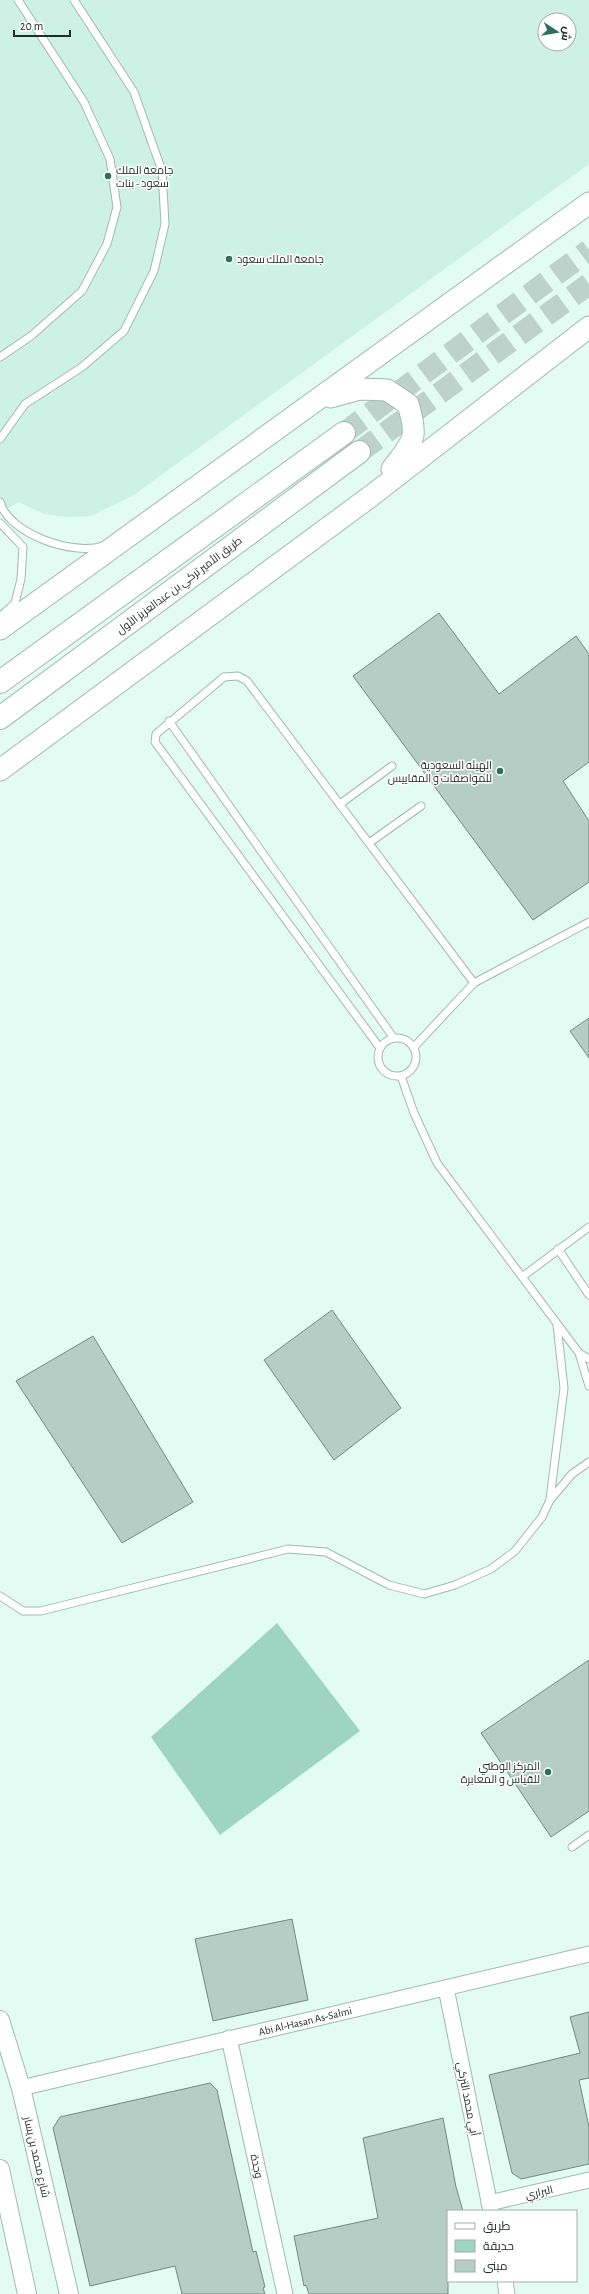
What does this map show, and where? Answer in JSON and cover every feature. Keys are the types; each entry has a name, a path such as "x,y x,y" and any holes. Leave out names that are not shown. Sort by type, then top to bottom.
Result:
{"main road":[{"path":"0,629 130,537 589,203"},
{"path":"0,770 371,496 589,327"},
{"path":"560,348 589,336"},
{"path":"319,400 360,389 387,390 408,404 414,426 410,447 371,496"},
{"path":"0,682 344,433"},
{"name":"طريق الأمير تركي بن عبدالعزيز الأول","path":"0,718 359,452"}],"street":[{"name":"Abi Al-Hasan As-Salmi","path":"21,2088 589,1954"},
{"name":"أبي محمد التركي","path":"446,1988 490,2207"},
{"name":"شارع محمد بن يسار","path":"0,2020 21,2088 69,2294"},
{"name":"وجدة","path":"229,2038 285,2294"},
{"path":"0,2169 27,2294"},
{"name":"البراري","path":"490,2207 589,2180"},
{"path":"505,2282 507,2294"}],"lane":[{"path":"0,357 31,336 82,291 107,244 117,207 110,159 84,102 18,0"},
{"path":"0,439 25,404 82,367 124,331 154,271 165,224 162,171 134,92 74,0"},
{"path":"0,502 3,512 33,536 69,548 97,548 130,537"},
{"path":"0,523 23,547 21,579 15,603 0,617"},
{"path":"380,1048 154,742 156,734 169,721 224,677 238,676 247,681 474,983"},
{"path":"169,721 393,1037"},
{"path":"340,804 392,766"},
{"path":"369,843 421,806"},
{"path":"414,1047 474,983 589,922"},
{"path":"393,1037 405,1039 414,1047 416,1059 414,1065 411,1070 401,1076 388,1075 379,1066 377,1054 382,1043 393,1037"},
{"path":"401,1076 414,1113 437,1163 579,1354 589,1386"},
{"path":"522,1277 589,1227"},
{"path":"558,1250 589,1295"},
{"path":"550,1500 564,1388 556,1323"},
{"path":"579,1354 589,1359"},
{"path":"0,1596 23,1611 41,1611 288,1549 326,1552 389,1585 424,1594 455,1585 491,1569 515,1551 542,1517 550,1500 572,1474 589,1462"},
{"path":"572,1847 589,1835"}],"shaded area":[{"name":"جامعة الملك سعود","path":"0,0 589,0 589,164 134,495 91,516 66,517 44,514 18,502 0,514"}],"green space":[{"path":"277,1623 360,1731 220,1835 151,1737"}],"building":[{"name":"الهيئه السعودية للمواصفات و المقاييس","path":"439,613 499,694 576,636 589,654 589,762 563,781 589,821 589,882 533,920 353,676"},
{"path":"589,1018 589,1058 570,1031"},
{"path":"332,1310 401,1408 334,1460 264,1360"},
{"path":"93,1336 193,1502 122,1543 16,1381"},
{"name":"المركز الوطني للقياس و المعابرة","path":"589,1660 589,1811 551,1837 481,1733"},
{"path":"292,1919 308,2000 213,2021 195,1939"},
{"path":"589,2012 589,2078 579,2080 589,2127 589,2164 521,2179 512,2173 489,2075 580,2053 570,2017"},
{"path":"210,2083 217,2090 253,2252 256,2251 265,2287 263,2288 265,2294 182,2294 175,2266 90,2286 53,2128 60,2117"},
{"path":"443,2118 456,2187 463,2210 447,2210 448,2294 309,2294 306,2285 304,2286 294,2236 378,2218 363,2138"}],"tunnel":[{"path":"344,433 589,250"},
{"path":"359,452 589,284"}],"place":[{"name":"جامعة الملك سعود - بنات","path":"108,176"},
{"name":"جامعة الملك سعود","path":"229,259"},
{"name":"الهيئه السعودية للمواصفات و المقاييس","path":"500,771"},
{"name":"المركز الوطني للقياس و المعابرة","path":"548,1772"}]}
